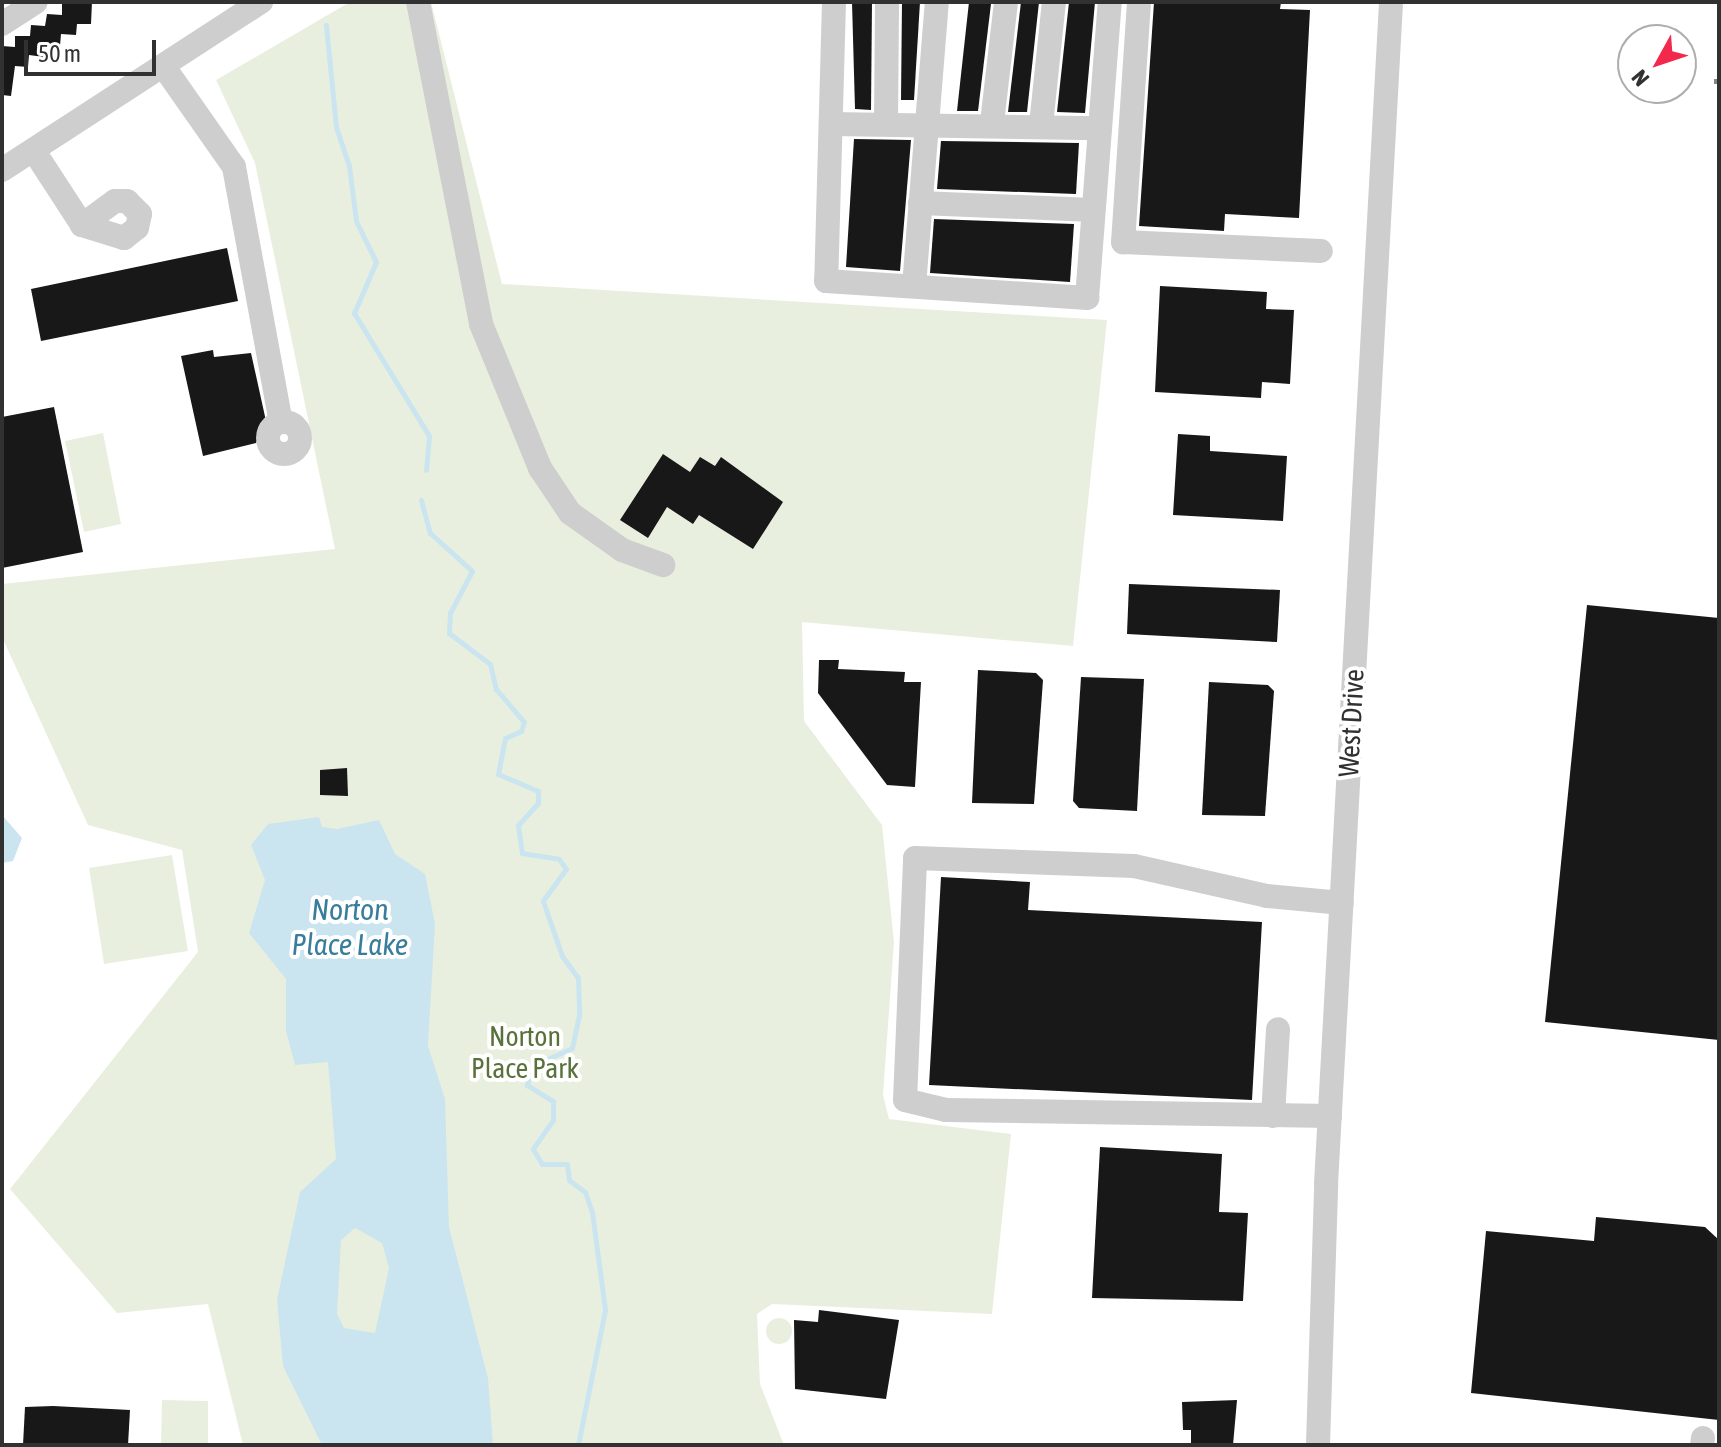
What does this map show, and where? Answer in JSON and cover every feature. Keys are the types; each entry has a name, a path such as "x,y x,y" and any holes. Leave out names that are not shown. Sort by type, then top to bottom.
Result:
{"street":[{"path":"2,24 36,2"},
{"path":"2,170 261,2"},
{"path":"418,2 481,324 540,468 570,513 622,550 663,565"},
{"path":"834,2 826,281 1087,298 1110,2"},
{"path":"886,122 887,2"},
{"path":"914,286 930,121 937,2"},
{"path":"992,123 1006,2"},
{"path":"1041,125 1054,2"},
{"path":"1139,2 1123,242 1321,251"},
{"name":"West Drive","path":"1318,1445 1330,1116 1391,2"},
{"path":"164,67 234,167 281,422"},
{"path":"832,124 930,121 1100,128"},
{"path":"34,151 82,225"},
{"path":"920,203 1093,210"},
{"path":"1330,1116 946,1110 905,1100 915,858 1134,866 1267,896 1342,903"},
{"path":"1273,1116 1278,1029"}],"green space":[{"name":"Norton Place Park","path":"350,2 431,2 502,284 1107,320 1073,646 802,622 804,721 882,825 894,942 883,1095 889,1119 1011,1134 992,1314 772,1304 757,1314 760,1384 784,1445 243,1445 208,1304 117,1313 10,1189 198,952 182,850 88,825 2,637 2,584 335,549 255,163 216,80"},
{"path":"103,433 121,524 84,532 65,441"},
{"path":"172,855 188,951 104,964 89,868"},
{"path":"779,1318 788,1322 792,1331 788,1340 779,1344 770,1340 766,1331 770,1322"},
{"path":"162,1400 208,1401 208,1445 161,1445"}],"water":[{"path":"2,815 22,838 13,861 2,863"},
{"name":"Norton Place Lake","path":"319,817 322,827 337,829 379,820 395,854 425,874 435,924 428,1046 445,1099 449,1227 488,1378 493,1445 322,1445 283,1366 277,1300 300,1192 336,1159 328,1062 295,1065 286,1031 286,979 249,933 265,880 251,845 268,824","holes":["355,1228 382,1243 389,1268 375,1333 344,1328 337,1314 341,1240"]}],"building":[{"path":"92,2 91,24 77,24 76,35 61,34 60,46 45,44 44,57 29,55 28,67 15,66 11,96 2,95 2,46 15,47 15,36 30,36 31,25 45,26 47,14 62,15 62,4"},
{"path":"852,2 872,2 871,110 855,109"},
{"path":"902,2 920,2 914,100 901,100"},
{"path":"969,2 991,4 978,111 957,111"},
{"path":"1021,2 1039,2 1027,112 1008,112"},
{"path":"1069,2 1095,2 1085,113 1057,112"},
{"path":"1154,2 1281,2 1280,9 1310,10 1299,218 1225,214 1224,231 1139,226"},
{"path":"854,139 911,140 900,271 846,267"},
{"path":"941,141 1079,143 1076,194 937,189"},
{"path":"934,219 1074,224 1070,282 930,273"},
{"path":"227,248 238,301 41,341 31,289"},
{"path":"1160,286 1267,292 1266,309 1294,310 1290,384 1262,382 1261,398 1155,392"},
{"path":"213,350 214,357 251,353 266,421 256,443 203,456 181,356"},
{"path":"54,407 83,552 2,568 2,417"},
{"path":"1178,434 1210,436 1210,451 1287,456 1283,521 1173,515"},
{"path":"663,454 690,472 700,457 715,466 721,457 783,502 753,549 699,515 693,524 667,507 648,538 620,520"},
{"path":"1129,584 1280,590 1277,642 1127,634"},
{"path":"1587,605 1719,618 1719,1040 1545,1022"},
{"path":"819,660 839,660 838,669 905,672 904,682 921,682 915,787 887,785 818,693"},
{"path":"978,670 1036,673 1043,680 1034,804 972,803"},
{"path":"1081,677 1144,679 1137,811 1079,808 1073,801"},
{"path":"1209,682 1268,685 1274,691 1265,816 1202,815"},
{"path":"347,768 348,796 320,795 320,770"},
{"path":"941,877 1030,882 1028,910 1262,922 1252,1100 929,1085"},
{"path":"1100,1147 1222,1154 1219,1212 1248,1213 1243,1301 1092,1298"},
{"path":"1596,1217 1705,1227 1719,1240 1719,1420 1471,1393 1486,1231 1594,1241"},
{"path":"819,1310 899,1320 886,1399 795,1389 794,1320 818,1322"},
{"path":"1237,1400 1233,1445 1191,1445 1191,1430 1183,1430 1182,1402"},
{"path":"25,1407 130,1410 128,1445 23,1445"}],"waterway":[{"path":"326,25 336,127 349,166 356,221 376,262 354,313 429,436 426,470"},
{"path":"421,500 430,533 472,571 450,613 449,633 490,664 496,689 524,722 521,731 505,738 498,774 538,791 538,803 518,825 522,853 559,859 566,869 543,901 562,956 578,978 579,1015 572,1048 532,1066 527,1085 553,1101 553,1120 533,1149 542,1164 567,1164 569,1180 585,1192 592,1212 605,1310 578,1445"}],"railway":[{"path":"1714,81 1719,81"}]}
